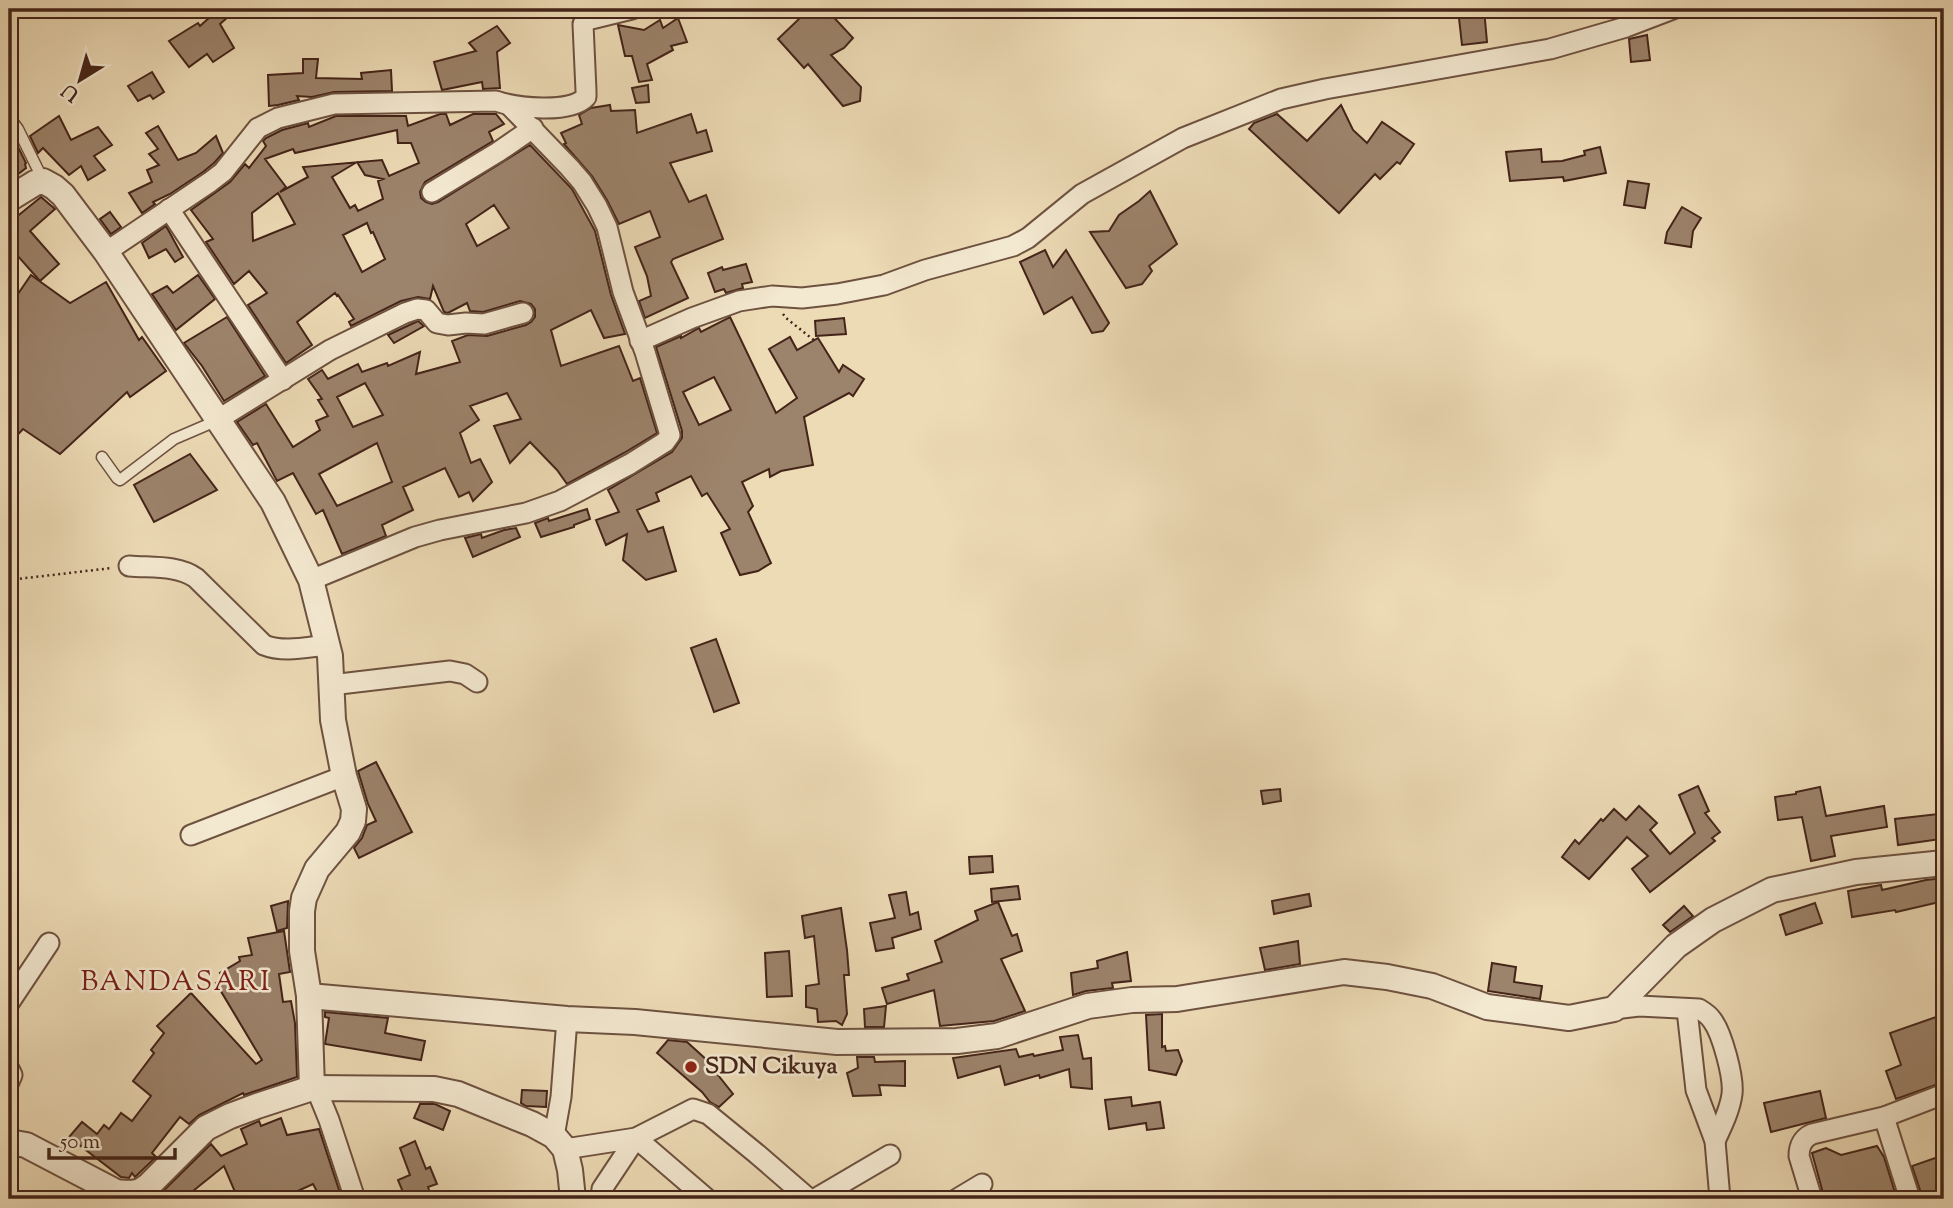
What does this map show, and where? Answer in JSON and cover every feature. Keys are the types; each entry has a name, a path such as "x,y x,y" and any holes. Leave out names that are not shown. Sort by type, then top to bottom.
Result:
{"street":[{"path":"106,252 223,172 258,128 278,118 334,104 496,101 510,106 531,108 572,105 583,100 586,91 583,24 587,20 630,9"},
{"path":"640,341 692,317 738,301 772,296 802,298 884,285 925,270 1013,246 1028,238 1082,194 1104,181 1183,138 1281,99 1550,49 1626,27 1673,9"},
{"path":"311,580 415,537 526,513 560,501 630,464 665,442 670,432 623,292 607,227 597,206 582,182 510,106"},
{"path":"432,192 533,128"},
{"path":"9,198 43,181 63,195 106,252 274,502 311,580 328,645 333,720 344,776 354,809 351,826 317,869 304,898 302,951 309,996 314,1088 329,1120 355,1199"},
{"path":"169,209 283,380"},
{"path":"217,420 330,350 405,313 417,309 426,310 437,323 448,325 484,324 523,313"},
{"path":"129,566 177,569 189,573 264,645 282,650 328,645"},
{"path":"331,685 450,671 465,674 477,682"},
{"path":"191,835 344,776"},
{"path":"1614,1009 1676,946 1713,920 1772,890 1856,872 1944,863"},
{"path":"9,1003 49,943"},
{"path":"309,996 567,1019 635,1022 837,1042 957,1041 997,1037 1088,1006 1132,1000 1177,999 1344,972 1432,986 1487,1007 1569,1017 1639,1006 1699,1009 1713,1021 1727,1055 1732,1092 1727,1114 1715,1141"},
{"path":"1687,1010 1696,1090 1715,1141 1720,1199"},
{"path":"567,1019 559,1142 570,1170 573,1199"},
{"path":"9,1069 12,1076 9,1082"},
{"path":"10,1140 39,1151 116,1192 132,1193 142,1191 206,1128 230,1116 314,1088 434,1089 458,1094 532,1124 559,1142 636,1138 693,1109 700,1110 757,1154 808,1199"},
{"path":"1812,1199 1799,1156 1805,1139 1884,1117 1944,1094"},
{"path":"1884,1117 1910,1199"},
{"path":"601,1199 602,1189 636,1138"},
{"path":"636,1138 707,1199"},
{"path":"815,1199 890,1155"},
{"path":"957,1199 982,1184"}],"lane":[{"path":"9,117 18,129 43,181"},
{"path":"102,457 120,480 174,439 217,420"}],"path":[{"path":"772,296 786,317 815,341"},
{"path":"9,580 129,566"}],"building":[{"path":"219,9 225,9 228,17 220,24 234,48 213,62 207,54 189,67 169,41 198,23 200,26"},
{"path":"791,9 826,9 853,38 844,48 831,55 861,87 860,101 843,106 808,64 804,68 778,39 801,17"},
{"path":"1458,9 1484,9 1487,42 1462,45"},
{"path":"678,18 687,42 671,46 673,50 647,64 652,80 639,82 632,56 625,56 618,25 644,30 660,20 663,28"},
{"path":"497,26 510,43 497,52 500,88 483,89 482,82 442,90 434,62 476,51 469,43"},
{"path":"1647,35 1650,60 1631,62 1629,39"},
{"path":"303,59 318,59 316,78 362,79 361,73 391,70 392,91 297,96 299,100 269,106 268,75 303,73"},
{"path":"152,72 164,92 153,99 150,95 138,101 128,86"},
{"path":"648,85 649,102 636,103 632,88"},
{"path":"610,105 611,111 635,110 637,133 691,114 697,133 706,130 712,151 670,163 689,202 706,195 723,239 673,259 671,262 688,298 645,318 639,301 651,296 647,276 635,247 660,237 650,211 619,224 592,176 564,144 566,143 561,133 582,124 579,115 591,108"},
{"path":"1341,105 1353,130 1367,143 1382,122 1414,144 1400,164 1397,162 1380,179 1375,174 1339,213 1249,129 1254,123 1277,114 1307,141"},
{"path":"440,114 446,114 450,125 473,114 496,114 504,124 489,132 493,141 425,182 420,192 421,198 426,202 438,202 530,145 572,189 595,231 611,295 625,334 604,338 591,310 551,330 561,366 619,346 633,381 640,378 657,433 567,484 530,442 510,463 494,426 521,419 507,393 470,406 479,420 460,433 471,463 480,459 492,482 473,501 469,492 459,497 445,468 403,487 413,510 382,525 386,536 342,554 323,510 316,514 293,473 277,481 257,443 253,445 237,422 266,404 293,447 320,430 316,421 328,416 318,400 322,399 308,379 322,370 328,379 358,364 362,372 387,363 388,366 420,352 416,374 460,362 452,341 468,335 487,336 526,325 535,317 535,309 531,304 520,301 483,312 470,311 467,303 448,313 444,312 433,286 430,299 418,297 401,301 351,326 349,322 354,319 335,293 297,322 312,345 286,363 248,305 267,293 249,271 234,284 206,242 213,239 191,210 230,182 245,164 249,168 266,146 263,141 282,130 308,123 309,127 336,116 406,116 408,126","holes":["397,130 398,143 411,143 419,163 389,176 382,160 303,167 308,177 280,192 286,187 265,159 293,149 295,153","357,162 365,175 383,179 378,181 383,199 358,211 355,205 350,208 332,177","278,193 295,224 253,241 252,213","494,205 509,228 477,246 466,224","367,223 385,259 362,272 343,235","365,383 383,415 353,427 337,397","377,443 392,482 337,506 319,474"]},
{"path":"59,116 71,140 98,127 112,145 94,156 105,170 88,180 81,166 69,175 43,148 38,153 30,136"},
{"path":"158,126 178,160 196,153 216,136 223,153 203,172 153,202 155,204 142,213 129,193 152,182 147,170 159,165 149,154 158,149 146,133"},
{"path":"16,143 26,168 9,181 9,147"},
{"path":"1600,147 1606,173 1564,181 1563,177 1510,181 1506,152 1541,149 1542,162 1562,161 1585,155 1584,151"},
{"path":"1628,181 1649,184 1645,208 1624,205"},
{"path":"1150,191 1177,244 1149,266 1152,271 1142,284 1126,288 1090,232 1109,231 1119,215"},
{"path":"41,197 55,209 30,231 59,264 40,281 9,246 9,223"},
{"path":"1682,207 1701,218 1693,231 1691,247 1665,243 1667,232"},
{"path":"110,212 121,227 111,234 100,219"},
{"path":"166,226 183,257 175,262 166,249 149,258 142,243"},
{"path":"1045,250 1053,267 1066,250 1109,323 1103,331 1092,333 1072,297 1044,314 1020,262"},
{"path":"746,264 752,282 726,293 724,289 715,292 708,273 722,267 723,270"},
{"path":"31,275 70,303 106,282 139,340 142,337 166,371 130,397 127,392 60,454 23,429 9,444 9,307"},
{"path":"198,275 215,299 176,330 152,294 167,286 173,293"},
{"path":"227,317 265,376 224,401 184,343"},
{"path":"730,317 776,413 797,398 769,349 790,337 797,350 818,338 839,372 843,365 864,379 853,396 849,393 804,417 813,465 781,471 770,477 769,469 742,482 753,506 748,512 771,563 758,571 740,575 721,533 730,529 707,493 702,496 691,476 656,493 659,501 637,510 648,532 663,527 676,571 646,580 623,560 627,534 606,545 596,520 619,512 608,490 672,452 682,438 656,347 699,328 701,332","holes":["714,377 731,410 699,425 683,392"]},
{"path":"844,318 846,334 816,336 815,321"},
{"path":"418,321 424,326 394,343 388,335"},
{"path":"190,454 217,490 154,522 134,485"},
{"path":"587,509 590,519 541,537 535,523 548,518 549,521"},
{"path":"516,528 520,537 473,557 465,538 481,534 482,538"},
{"path":"716,639 739,703 714,712 691,648"},
{"path":"376,762 412,832 359,858 354,848 367,825 376,821 358,771"},
{"path":"1698,786 1709,811 1705,813 1720,832 1712,838 1715,841 1650,892 1632,869 1648,856 1627,837 1589,879 1562,857 1575,840 1579,844 1601,819 1603,821 1614,809 1626,820 1639,806 1657,823 1650,830 1670,854 1695,833 1679,795"},
{"path":"1820,787 1826,816 1884,806 1887,827 1831,836 1835,856 1811,861 1802,817 1778,820 1775,797"},
{"path":"1280,789 1281,801 1263,804 1261,791"},
{"path":"1938,814 1941,839 1898,845 1895,819"},
{"path":"992,856 993,872 970,874 969,857"},
{"path":"1944,878 1944,901 1896,912 1895,910 1852,917 1848,891 1881,885 1882,890"},
{"path":"1018,886 1020,899 992,902 991,889"},
{"path":"906,892 910,915 918,912 921,929 892,938 894,948 876,951 870,923 895,918 889,895"},
{"path":"1309,894 1311,906 1274,914 1272,901"},
{"path":"288,901 287,928 277,931 271,906"},
{"path":"998,902 1012,936 1017,934 1022,951 1001,959 1025,1011 994,1021 940,1026 934,990 887,1004 882,988 909,980 907,974 942,962 935,941 978,920 975,911"},
{"path":"1815,903 1822,923 1786,935 1780,915"},
{"path":"1684,906 1693,916 1670,932 1663,925"},
{"path":"841,908 849,975 844,975 847,1014 842,1025 836,1021 818,1022 817,1009 806,1007 806,986 819,984 814,936 805,938 802,916"},
{"path":"284,931 290,972 279,974 283,1002 291,1001 295,1023 297,1077 244,1095 243,1093 199,1115 189,1124 180,1117 152,1153 156,1157 135,1177 132,1173 129,1178 121,1177 69,1137 82,1122 97,1134 104,1125 109,1129 121,1113 132,1121 151,1096 133,1081 154,1053 151,1050 164,1033 157,1026 191,993 256,1064 262,1060 216,983 223,979 220,973 240,961 239,957 252,955 248,938"},
{"path":"1298,941 1300,964 1265,970 1260,948"},
{"path":"789,951 792,996 767,997 765,953"},
{"path":"1127,952 1131,981 1112,983 1113,988 1073,995 1071,973 1098,968 1097,961"},
{"path":"1492,963 1516,967 1514,982 1542,986 1540,999 1488,991"},
{"path":"886,1006 884,1027 865,1027 864,1009"},
{"path":"325,1012 388,1018 385,1033 425,1041 421,1060 325,1044 329,1018 325,1017"},
{"path":"1162,1014 1162,1047 1165,1046 1166,1051 1178,1050 1182,1061 1176,1075 1149,1070 1146,1015"},
{"path":"1936,1017 1944,1041 1944,1082 1896,1099 1886,1071 1901,1065 1890,1033"},
{"path":"1078,1035 1083,1059 1091,1058 1092,1089 1071,1087 1069,1069 1005,1085 1000,1066 958,1078 953,1058 1016,1049 1019,1057 1034,1056 1063,1050 1060,1037"},
{"path":"668,1040 687,1042 720,1072 718,1075 733,1094 719,1107 710,1102 657,1053"},
{"path":"857,1057 874,1057 875,1062 905,1061 905,1086 879,1085 881,1095 853,1096 847,1073 858,1068"},
{"path":"522,1090 547,1091 546,1107 526,1106 521,1103"},
{"path":"1820,1091 1826,1118 1771,1132 1764,1103"},
{"path":"1131,1097 1132,1106 1160,1102 1164,1128 1147,1130 1146,1123 1109,1129 1105,1100"},
{"path":"420,1104 435,1104 450,1111 443,1130 414,1118"},
{"path":"281,1118 287,1135 319,1129 340,1199 321,1199 313,1184 280,1199 238,1199 224,1166 183,1199 155,1199 211,1144 221,1156 247,1144 241,1129 259,1121 261,1126"},
{"path":"415,1141 426,1169 430,1167 437,1184 428,1187 432,1199 412,1199 410,1195 405,1197 398,1180 410,1175 400,1148"},
{"path":"1877,1146 1884,1157 1897,1199 1831,1199 1828,1193 1823,1193 1812,1153 1826,1148 1841,1155"},
{"path":"1944,1155 1944,1188 1922,1196 1912,1166"}],"place":[{"name":"SDN Cikuya","path":"691,1067"}],"district":[{"name":"BANDASARI","path":"176,983"}]}
